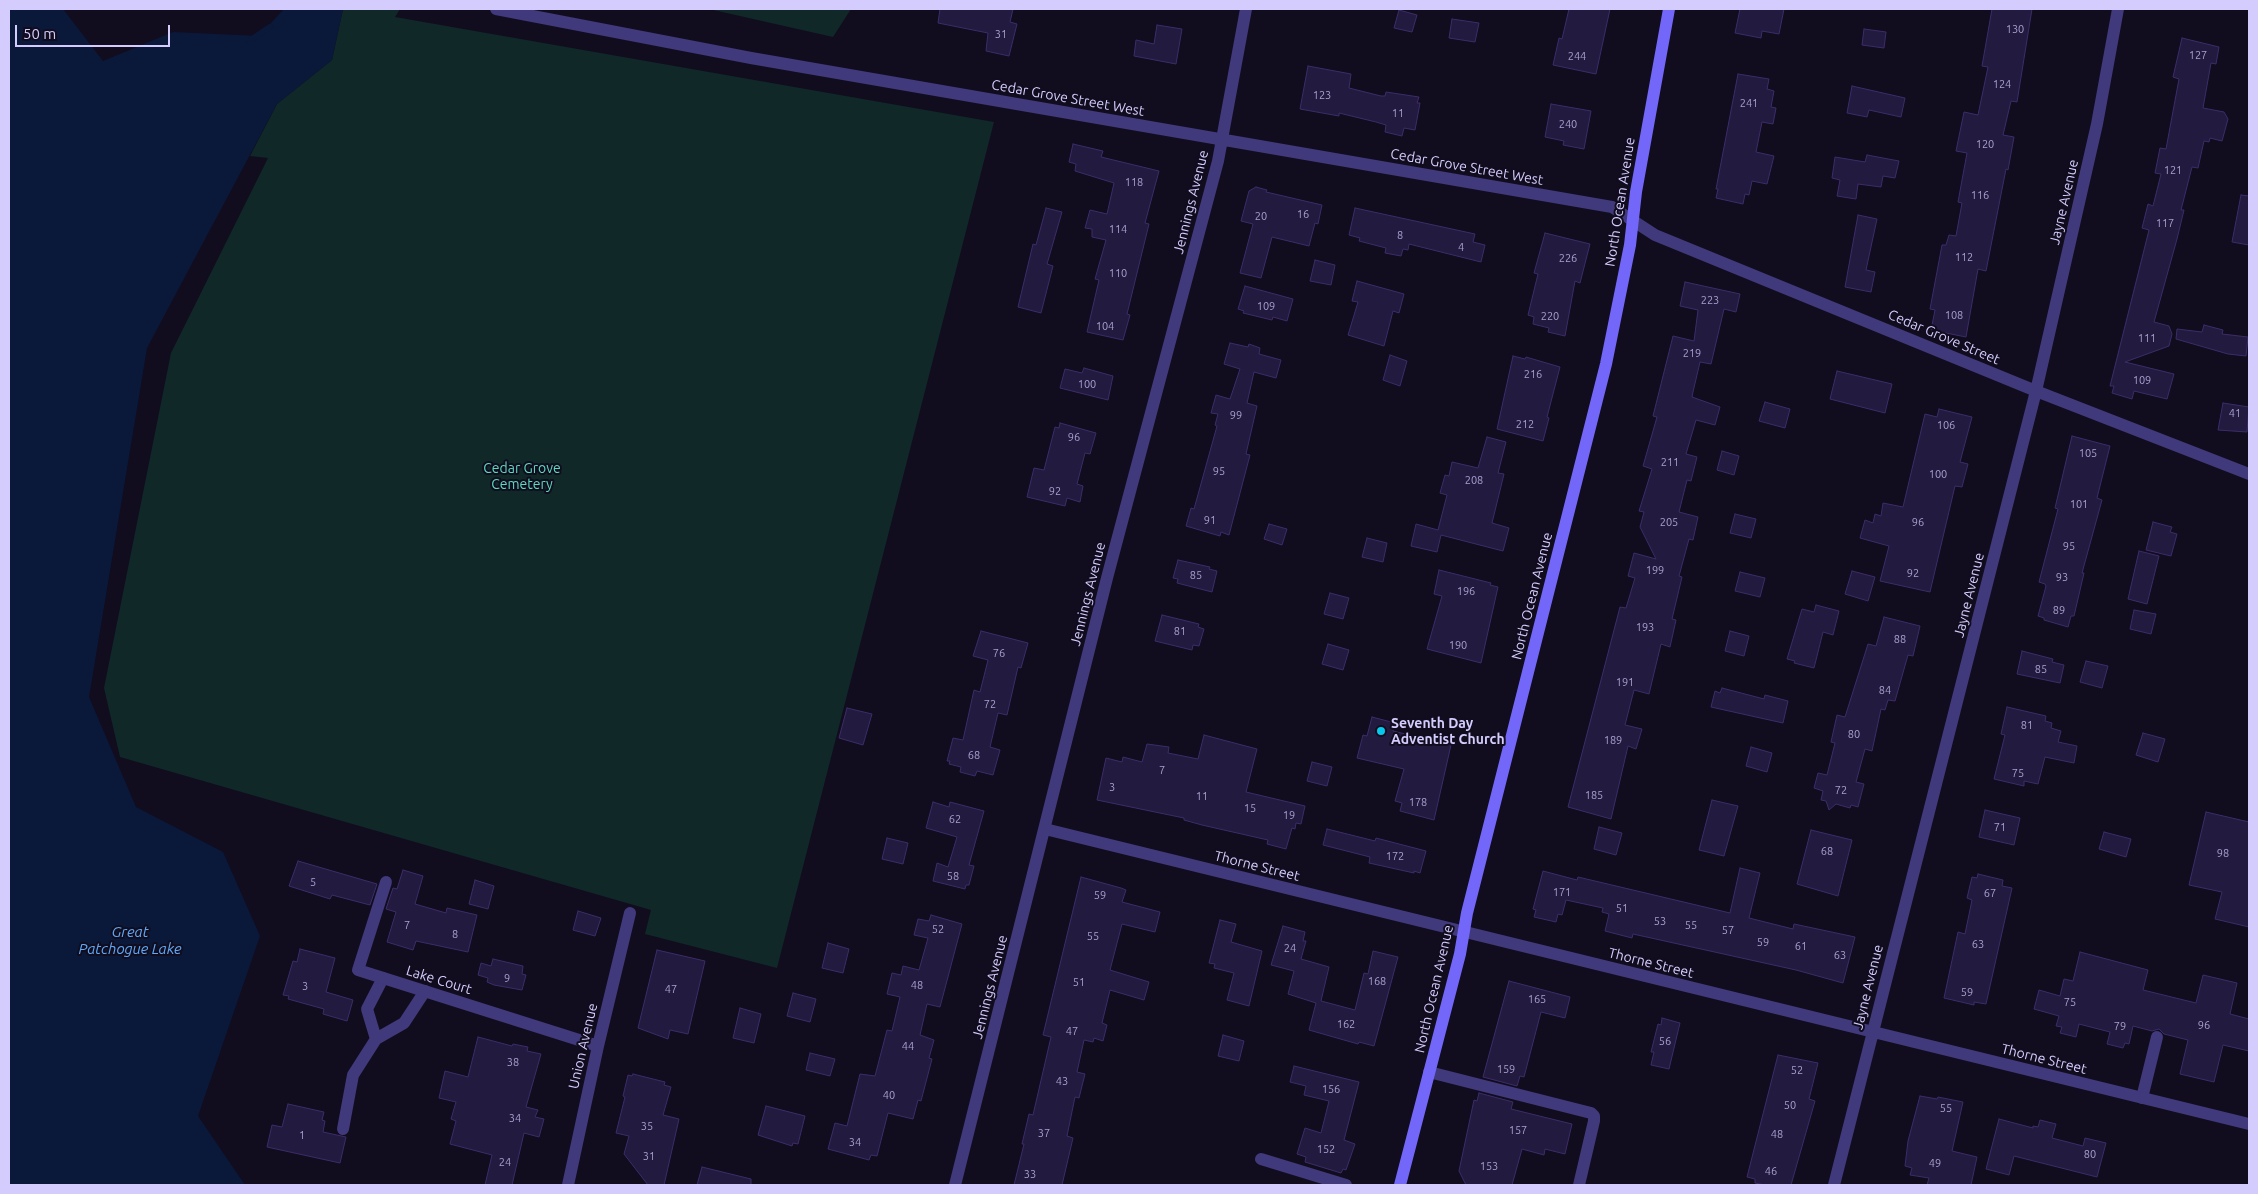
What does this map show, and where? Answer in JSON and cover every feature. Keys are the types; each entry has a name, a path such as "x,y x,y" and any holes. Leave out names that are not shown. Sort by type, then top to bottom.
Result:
{"street":[{"name":"Cedar Grove Street West","path":"496,9 751,58 1612,207 1632,219"},
{"name":"Jennings Avenue","path":"955,1185 1108,578 1218,161 1246,9"},
{"name":"North Ocean Avenue","path":"1400,1185 1460,954 1463,932 1606,364 1630,245 1632,219 1669,9"},
{"name":"Jayne Avenue","path":"1834,1185 2036,391 2097,124 2118,9"},
{"name":"Cedar Grove Street","path":"1632,219 1655,235 2036,391 2249,474"},
{"name":"Thorne Street","path":"1045,829 2249,1124"},
{"name":"Lake Court","path":"386,882 358,970 598,1046"},
{"name":"Union Avenue","path":"568,1185 598,1046 630,913"},
{"path":"376,1039 367,1009 383,978"},
{"path":"343,1129 354,1075 376,1039 404,1023 425,991"},
{"path":"2142,1098 2156,1037"},
{"path":"1429,1072 1591,1113 1594,1116 1594,1120 1579,1185"},
{"path":"1261,1159 1346,1185"}],"green space":[{"name":"Cedar Grove Cemetery","path":"343,9 400,9 395,17 994,122 777,968 645,934 651,910 120,757 104,688 171,353 268,158 250,156 277,104 332,60"},
{"path":"709,9 851,9 833,37"}],"water":[{"name":"Great Patchogue Lake","path":"9,9 63,9 103,61 173,32 259,36 284,9 343,9 332,60 277,104 147,348 89,697 136,807 223,852 260,936 198,1116 245,1185 9,1185"}],"building":[{"path":"940,9 1013,9 1010,22 1017,24 1009,56 986,51 988,33 938,23"},
{"path":"1569,9 1610,9 1596,74 1553,65 1559,38 1562,39"},
{"path":"1740,9 1784,9 1779,34 1762,31 1761,38 1735,33"},
{"path":"1992,9 2032,9 2017,102 2011,101 2003,135 2014,137 2008,170 2006,169 1986,271 1978,269 1966,337 1931,330 1935,310 1930,309 1942,245 1946,245 1949,235 1956,236 1962,203 1958,202 1967,153 1956,151 1964,112 1978,115 1988,67 1982,66"},
{"path":"1399,10 1417,15 1412,32 1394,28"},
{"path":"1452,19 1479,23 1475,42 1449,38"},
{"path":"1157,25 1182,29 1176,64 1134,56 1136,40 1154,44"},
{"path":"1864,29 1886,32 1884,48 1862,45"},
{"path":"2182,38 2219,47 2216,64 2211,63 2203,108 2224,112 2228,119 2222,141 2210,138 2209,142 2204,141 2198,168 2192,167 2181,210 2184,210 2177,239 2154,322 2169,326 2172,334 2169,346 2125,362 2174,374 2167,399 2134,391 2132,399 2112,393 2114,386 2110,386 2149,230 2142,228 2148,204 2153,206 2161,174 2155,173 2160,148 2166,149 2179,79 2173,77"},
{"path":"1308,66 1351,74 1349,88 1381,96 1385,96 1386,92 1419,97 1417,103 1420,103 1415,130 1404,128 1402,136 1385,132 1386,125 1376,122 1339,113 1339,116 1300,109"},
{"path":"1738,74 1769,79 1767,89 1774,91 1771,107 1776,108 1773,124 1762,122 1756,152 1774,156 1767,184 1752,181 1749,195 1745,194 1743,204 1716,198 1718,189 1716,189"},
{"path":"1852,86 1905,98 1901,117 1869,110 1867,117 1847,113"},
{"path":"1551,104 1591,111 1584,149 1563,145 1564,141 1545,137"},
{"path":"1073,144 1103,151 1101,157 1159,171 1145,223 1149,224 1127,314 1130,315 1123,340 1087,332 1099,280 1095,279 1106,240 1092,237 1092,229 1085,228 1090,210 1107,214 1114,183 1075,171 1076,164 1069,162"},
{"path":"1867,155 1899,161 1895,178 1883,176 1881,187 1858,184 1856,199 1837,196 1840,180 1832,178 1835,157 1865,162"},
{"path":"1256,187 1267,190 1266,192 1322,205 1318,224 1315,223 1309,246 1272,237 1261,278 1240,273 1253,224 1241,221 1249,191"},
{"path":"2241,195 2249,196 2249,245 2232,242"},
{"path":"1046,208 1062,212 1047,264 1053,266 1041,313 1018,307 1033,244 1036,245"},
{"path":"1355,208 1475,234 1473,242 1485,245 1481,262 1409,244 1408,250 1403,249 1401,256 1385,253 1386,248 1359,241 1360,238 1349,235"},
{"path":"1858,215 1877,219 1866,270 1875,272 1871,292 1845,287"},
{"path":"1545,233 1590,244 1580,283 1575,281 1565,336 1548,332 1549,328 1533,324 1534,317 1528,315 1538,274 1534,273"},
{"path":"1315,260 1335,265 1331,285 1310,281"},
{"path":"1357,281 1404,294 1399,313 1393,311 1384,346 1348,335 1358,302 1352,301"},
{"path":"1685,282 1740,294 1736,312 1724,309 1711,364 1700,362 1692,397 1720,407 1715,425 1696,420 1686,454 1697,457 1691,481 1687,480 1679,512 1698,517 1693,540 1689,539 1679,576 1682,577 1672,619 1676,620 1670,647 1661,644 1649,694 1634,690 1625,725 1642,729 1636,749 1628,746 1611,819 1568,807 1620,607 1626,608 1635,578 1628,576 1634,553 1656,559 1640,527 1644,512 1639,511 1652,469 1643,466 1657,417 1653,416 1673,336 1694,341 1698,310 1680,306"},
{"path":"1245,286 1293,299 1287,321 1273,317 1272,320 1243,313 1244,311 1238,309"},
{"path":"2204,325 2223,330 2222,334 2248,337 2246,356 2228,354 2176,339 2177,329 2202,332"},
{"path":"1230,343 1248,347 1249,344 1260,348 1259,354 1281,360 1276,378 1254,372 1247,403 1257,406 1246,454 1250,455 1229,535 1221,532 1220,536 1186,526 1191,508 1194,509 1217,426 1215,425 1218,414 1211,413 1216,395 1230,399 1240,369 1224,364"},
{"path":"1390,355 1407,361 1400,386 1383,380"},
{"path":"1513,356 1525,359 1526,357 1560,367 1543,441 1497,429"},
{"path":"1084,368 1113,376 1108,400 1060,388 1065,369 1082,373"},
{"path":"1837,371 1892,384 1885,413 1830,399"},
{"path":"1765,402 1790,409 1785,428 1759,421"},
{"path":"2223,403 2249,407 2247,432 2218,430"},
{"path":"1939,409 1972,417 1960,462 1968,464 1962,487 1955,486 1930,592 1880,581 1889,546 1860,538 1865,520 1873,523 1875,514 1881,516 1883,503 1903,507 1925,414 1937,417"},
{"path":"1060,423 1096,433 1090,454 1085,453 1077,484 1083,486 1080,502 1067,498 1065,506 1027,497 1034,468 1044,470 1055,427 1059,428"},
{"path":"2072,436 2110,446 2097,498 2102,500 2082,573 2084,573 2074,616 2071,616 2068,627 2044,620 2044,618 2038,616 2046,586 2039,582 2058,509 2055,508"},
{"path":"1487,437 1506,442 1498,473 1504,474 1492,523 1509,528 1503,551 1441,535 1437,552 1411,546 1416,524 1438,530 1447,495 1440,493 1445,475 1449,476 1452,462 1478,468"},
{"path":"1722,451 1739,456 1734,475 1717,470"},
{"path":"1735,514 1756,519 1751,538 1730,533"},
{"path":"2153,522 2172,527 2170,532 2177,534 2171,556 2146,550"},
{"path":"1269,524 1287,529 1282,545 1264,539"},
{"path":"1367,538 1387,543 1383,562 1362,557"},
{"path":"2139,551 2159,556 2147,604 2128,599"},
{"path":"1178,560 1210,567 1209,569 1217,571 1212,592 1177,583 1178,579 1173,578"},
{"path":"1439,570 1491,583 1490,585 1498,587 1481,663 1427,649 1442,596 1434,594"},
{"path":"1852,571 1875,577 1868,601 1845,594"},
{"path":"1740,572 1765,578 1760,597 1735,591"},
{"path":"1330,593 1349,598 1343,619 1324,614"},
{"path":"1816,605 1839,611 1833,635 1823,632 1814,668 1794,663 1795,661 1787,659 1802,609 1814,612"},
{"path":"2134,610 2156,614 2151,634 2130,629"},
{"path":"1162,615 1199,624 1198,627 1204,629 1199,646 1193,645 1192,650 1155,641"},
{"path":"1884,617 1920,626 1913,656 1908,655 1895,701 1888,700 1885,710 1881,709 1872,751 1865,749 1856,782 1864,784 1858,807 1851,805 1850,808 1836,804 1829,810 1826,801 1821,800 1823,791 1814,788 1818,773 1827,775 1835,743 1831,742 1837,715 1845,717 1868,644 1876,646"},
{"path":"981,631 1028,643 1021,668 1018,667 1007,715 998,713 990,747 1000,750 993,775 977,771 975,776 960,772 961,767 949,764 950,761 947,761 953,738 963,740 974,690 980,692 988,660 973,656"},
{"path":"1730,631 1749,636 1744,656 1725,651"},
{"path":"1328,644 1349,650 1343,670 1322,664"},
{"path":"2022,651 2053,659 2052,662 2064,665 2060,683 2017,674"},
{"path":"2086,661 2108,666 2102,688 2080,682"},
{"path":"1722,688 1764,699 1765,695 1788,701 1783,723 1711,707 1715,691 1720,693"},
{"path":"2007,707 2046,716 2045,721 2052,723 2051,728 2061,731 2058,742 2077,746 2074,763 2045,757 2038,784 2024,781 2024,786 1994,779 2005,735 2001,734"},
{"path":"847,708 872,714 863,745 839,738"},
{"path":"1372,717 1395,723 1393,731 1451,745 1434,820 1400,811 1402,803 1395,801 1404,769 1357,758 1363,735 1367,736"},
{"path":"2143,733 2165,739 2158,762 2136,755"},
{"path":"1204,735 1257,749 1246,792 1305,806 1301,824 1296,823 1295,829 1292,828 1286,849 1267,844 1268,840 1202,825 1184,820 1184,818 1097,800 1106,758 1122,762 1123,757 1142,762 1147,744 1169,747 1168,753 1198,759"},
{"path":"1751,747 1772,753 1767,772 1746,766"},
{"path":"1312,762 1332,767 1327,786 1307,781"},
{"path":"1712,800 1738,806 1724,856 1699,850"},
{"path":"933,802 949,807 950,802 984,811 969,865 974,866 969,885 966,885 965,889 933,881 937,863 948,867 957,837 926,828"},
{"path":"1985,810 2020,818 2014,845 1979,837"},
{"path":"2206,812 2249,822 2249,927 2215,919 2222,892 2189,885"},
{"path":"1599,827 1622,833 1616,855 1594,849"},
{"path":"1327,829 1375,841 1376,838 1426,851 1420,873 1369,863 1370,857 1323,845"},
{"path":"1811,830 1852,840 1838,896 1797,884"},
{"path":"2104,832 2131,839 2126,857 2099,849"},
{"path":"887,838 908,843 903,864 882,859"},
{"path":"298,861 377,884 370,905 332,895 330,899 289,886"},
{"path":"1740,868 1760,873 1749,918 1793,929 1794,924 1855,937 1843,983 1796,970 1633,934 1632,938 1605,931 1609,914 1602,912 1603,908 1566,900 1562,915 1558,914 1556,922 1534,917 1536,910 1533,909 1543,871 1577,880 1578,877 1730,913"},
{"path":"403,870 423,876 415,904 446,913 447,908 477,915 468,952 416,941 413,950 387,942 396,912 386,909 393,888 397,889"},
{"path":"1978,874 2003,880 2002,886 2012,888 1986,1004 1974,1002 1974,1005 1944,998 1958,932 1965,934 1972,900 1967,898 1972,877 1977,878"},
{"path":"1081,877 1126,890 1122,902 1160,912 1155,932 1122,924 1110,970 1149,982 1144,1000 1110,990 1102,1023 1107,1025 1103,1041 1094,1038 1093,1042 1084,1040 1077,1072 1085,1074 1079,1098 1075,1097 1067,1136 1073,1138 1062,1185 1014,1185 1029,1114 1033,1115 1051,1037 1043,1035"},
{"path":"475,880 494,886 488,909 469,904"},
{"path":"578,911 601,918 595,936 573,930"},
{"path":"931,915 962,924 940,1007 927,1004 920,1035 934,1040 929,1058 932,1059 921,1101 918,1100 913,1119 888,1113 877,1156 871,1155 869,1160 828,1149 835,1123 847,1126 860,1074 875,1076 887,1030 892,1031 900,997 887,994 892,973 901,975 903,966 919,970 928,938 914,935 918,919 929,921"},
{"path":"1220,920 1236,924 1231,942 1262,951 1249,1006 1227,1000 1234,973 1214,968 1215,964 1209,963"},
{"path":"1283,926 1305,932 1303,941 1306,941 1301,959 1329,967 1321,1001 1355,1010 1364,973 1368,974 1373,951 1398,957 1374,1046 1359,1042 1358,1044 1309,1030 1316,1003 1288,994 1294,971 1271,965"},
{"path":"828,943 849,949 843,973 822,968"},
{"path":"300,949 335,958 326,992 353,1000 347,1021 323,1014 324,1009 288,999 289,996 283,995 293,961 297,962"},
{"path":"657,950 705,961 688,1034 670,1030 668,1039 638,1028"},
{"path":"2080,952 2148,970 2143,990 2196,1003 2203,975 2237,983 2230,1014 2249,1019 2249,1051 2223,1045 2214,1082 2180,1074 2188,1040 2164,1034 2159,1029 2152,1031 2133,1026 2129,1044 2125,1043 2123,1048 2107,1044 2110,1032 2079,1024 2076,1037 2060,1033 2062,1027 2056,1026 2059,1016 2034,1009 2039,990 2060,996 2064,979 2073,981"},
{"path":"493,959 523,966 522,974 526,975 522,990 494,985 487,982 488,978 478,975 481,963 491,966"},
{"path":"1509,981 1570,997 1565,1018 1541,1012 1524,1077 1520,1076 1517,1086 1483,1077"},
{"path":"793,993 816,999 810,1022 787,1016"},
{"path":"740,1008 761,1014 754,1043 733,1038"},
{"path":"1662,1018 1680,1023 1669,1069 1651,1065 1654,1052 1651,1052 1658,1024 1661,1025"},
{"path":"1223,1035 1244,1041 1239,1061 1218,1056"},
{"path":"478,1037 512,1046 513,1044 528,1047 527,1051 541,1054 526,1107 538,1110 535,1117 544,1119 539,1137 524,1133 512,1185 485,1185 492,1155 450,1144 456,1121 451,1119 456,1102 439,1098 445,1071 468,1077"},
{"path":"810,1053 835,1059 830,1076 806,1070"},
{"path":"1778,1055 1818,1063 1809,1099 1815,1101 1791,1185 1765,1185 1755,1183 1755,1179 1747,1177"},
{"path":"1294,1066 1359,1082 1344,1140 1355,1144 1346,1170 1343,1169 1341,1173 1305,1162 1306,1157 1297,1154 1305,1128 1321,1133 1329,1101 1304,1095 1306,1086 1290,1082"},
{"path":"633,1074 665,1082 664,1085 671,1087 663,1115 679,1119 664,1185 648,1185 624,1154 629,1136 616,1133 625,1097 623,1096 628,1075 632,1076"},
{"path":"1479,1093 1513,1102 1511,1109 1572,1124 1565,1154 1545,1149 1544,1155 1522,1149 1512,1185 1466,1185 1459,1171 1474,1100 1477,1101"},
{"path":"1920,1096 1963,1102 1952,1151 1977,1157 1971,1185 1927,1185 1929,1178 1910,1175 1912,1168 1905,1166 1908,1141"},
{"path":"288,1104 324,1112 322,1120 325,1121 323,1132 346,1137 340,1163 267,1147 272,1125 282,1127"},
{"path":"766,1106 805,1116 798,1144 793,1143 792,1146 758,1135"},
{"path":"1999,1119 2033,1128 2033,1126 2038,1127 2040,1120 2056,1124 2052,1138 2083,1146 2085,1138 2106,1143 2097,1177 2014,1156 2009,1175 1986,1169"},
{"path":"702,1167 751,1179 751,1185 697,1185"}],"waterway":[{"path":"249,41 270,27"}],"place":[{"name":"Seventh Day Adventist Church","path":"1381,731"}]}
